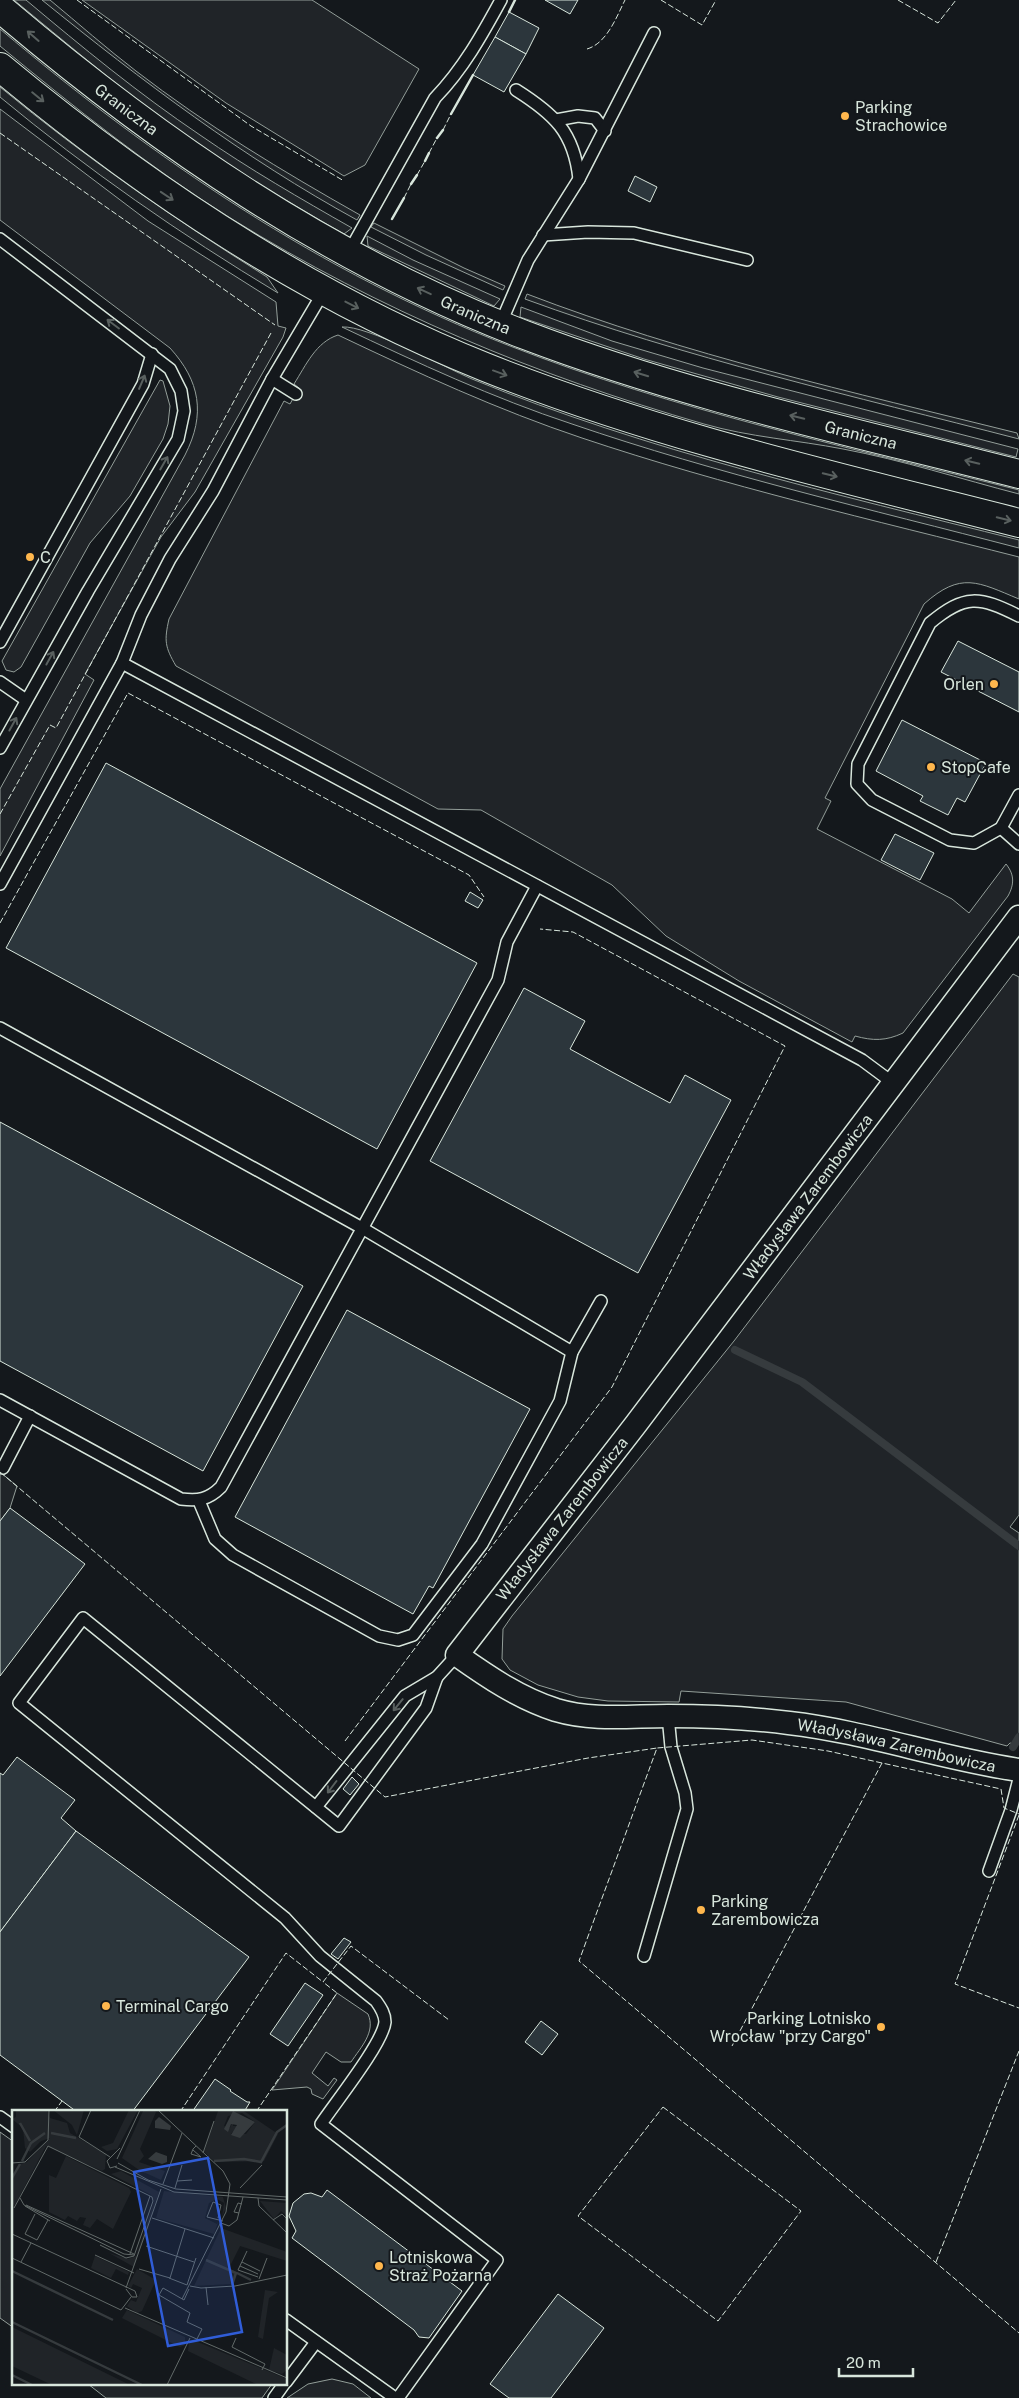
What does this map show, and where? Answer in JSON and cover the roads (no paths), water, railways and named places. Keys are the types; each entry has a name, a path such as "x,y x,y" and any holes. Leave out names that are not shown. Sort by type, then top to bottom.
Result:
{"main road":[{"name":"Graniczna","path":"0,8 66,65 173,146 286,220 348,254 500,324 593,360 682,387 1019,474"},
{"path":"0,66 88,138 164,193 244,246 324,291 402,330 484,367 600,410 748,454 1019,523"}],"street":[{"name":"Władysława Zarembowicza","path":"1019,917 636,1424 457,1655 497,1683 530,1701 557,1710 586,1716 668,1716 789,1723 888,1742 974,1764 1019,1770"}],"lane":[{"path":"348,254 435,98 449,83 476,47 501,0"},
{"path":"500,324 528,260 579,179 654,33"},
{"path":"516,90 537,103 556,120 577,157 579,179"},
{"path":"556,120 578,116 595,118 605,131"},
{"path":"543,235 588,232 634,233 747,260"},
{"path":"0,239 170,369 178,381 184,411 181,430 168,458 88,591 0,748"},
{"path":"0,884 122,663 141,615 170,560 212,491 272,379 324,291"},
{"path":"0,642 143,384 152,354"},
{"path":"272,379 296,394"},
{"path":"1019,616 993,603 970,600 948,608 930,623 858,764 857,784 872,800 950,840 974,843 1001,828 1019,795"},
{"path":"122,663 862,1060 893,1083"},
{"path":"0,682 26,700"},
{"path":"1001,828 1019,844"},
{"path":"0,1400 181,1499 200,1501 211,1496 221,1487 498,980 507,942 537,886"},
{"path":"0,1028 362,1228 572,1352"},
{"path":"200,1501 215,1539 233,1555 379,1636 398,1640 413,1634 482,1544 560,1401 572,1352 601,1301"},
{"path":"3,1468 30,1416"},
{"path":"288,2321 397,2398 497,2260 321,2124 378,2042 385,2021 383,2011 376,2001 320,1956 285,1918 19,1703 83,1618 339,1826 426,1708 437,1677"},
{"path":"316,1808 405,1696 437,1677 457,1655"},
{"path":"644,1956 687,1809 685,1793 671,1747 668,1716"},
{"path":"989,1871 1011,1810 1019,1779"},
{"path":"0,2117 12,2126"},
{"path":"288,2379 316,2342"},
{"path":"274,2398 283,2386"}],"waterway":[{"path":"735,1350 802,1382 1019,1546"},
{"path":"1013,1747 1019,1737"}],"place":[{"name":"Parking Strachowice","path":"845,116"},
{"name":"C","path":"30,557"},
{"name":"Orlen","path":"994,684"},
{"name":"StopCafe","path":"931,767"},
{"name":"Parking Zarembowicza","path":"701,1910"},
{"name":"Terminal Cargo","path":"106,2006"},
{"name":"Parking Lotnisko Wrocław \"przy Cargo\"","path":"881,2027"},
{"name":"Lotniskowa Straż Pożarna","path":"379,2266"}]}
